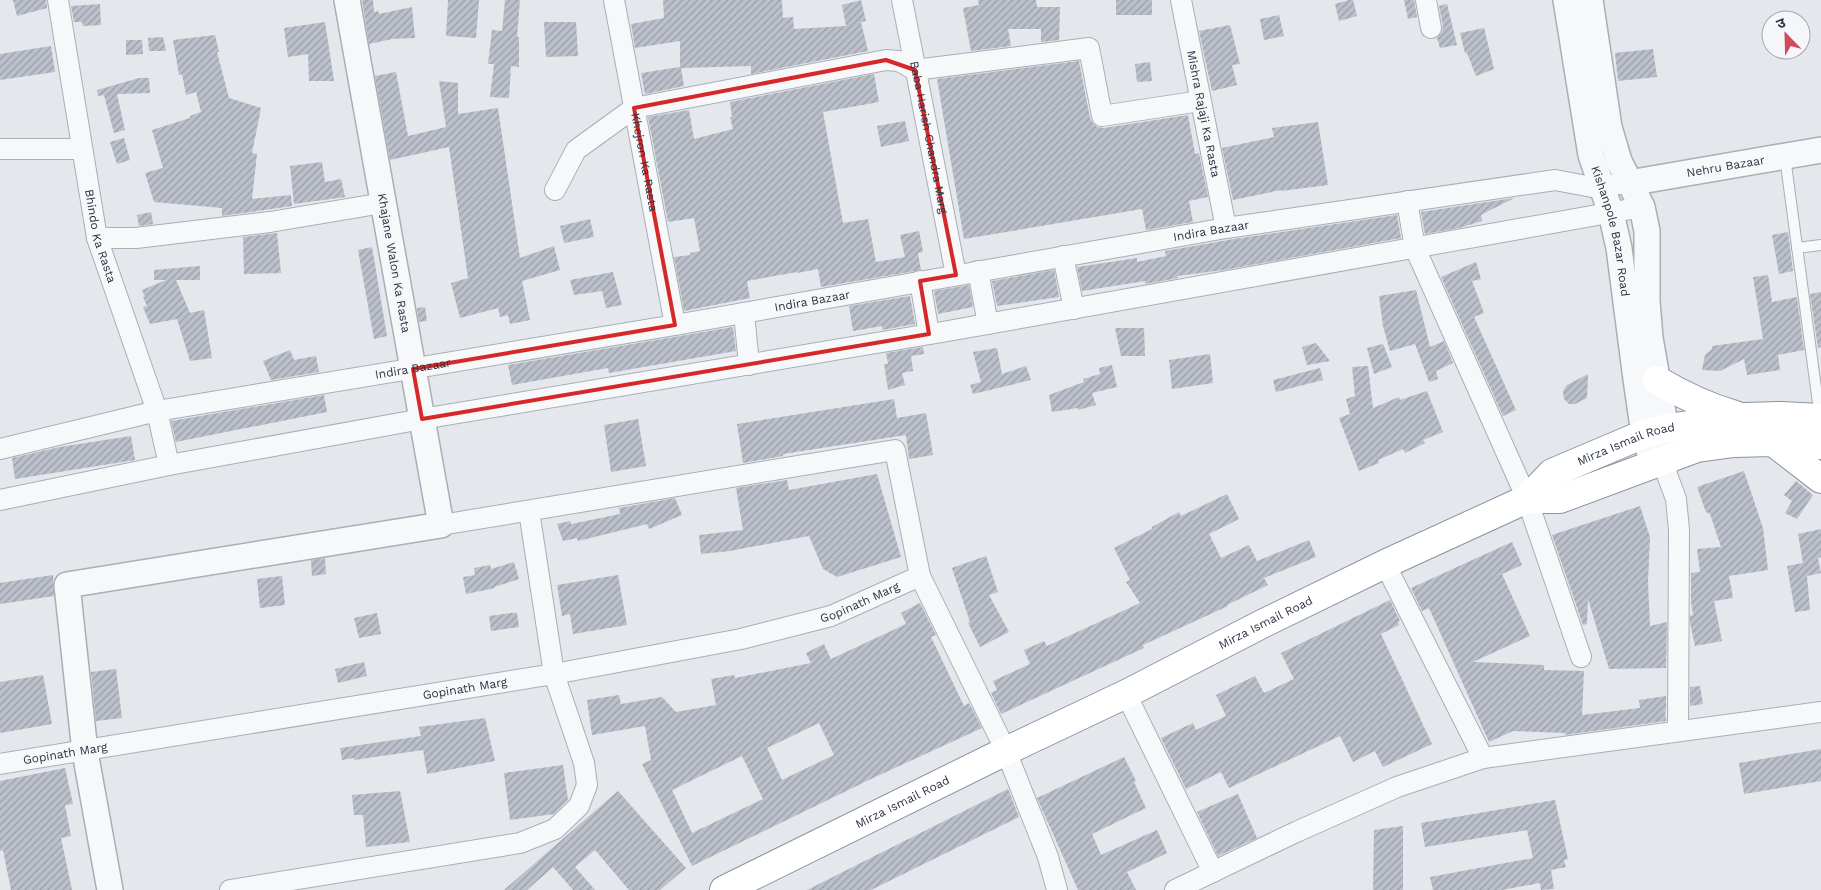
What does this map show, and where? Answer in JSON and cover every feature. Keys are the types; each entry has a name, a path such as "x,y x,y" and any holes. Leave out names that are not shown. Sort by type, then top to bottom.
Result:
{"highway":[{"path":"1657,380 1676,392 1700,403 1745,417"},
{"name":"Mirza Ismail Road","path":"724,890 1126,694 1264,623 1386,564 1527,500 1552,473 1655,431 1699,422 1745,417 1821,418"},
{"path":"1527,500 1560,499 1663,465 1697,448 1734,443 1773,442 1821,445"},
{"path":"1773,442 1821,479"}],"street":[{"name":"Bhindo Ka Rasta","path":"58,0 97,238 157,411 169,465"},
{"name":"Khajane Walon Ka Rasta","path":"347,0 441,526"},
{"name":"Khejron Ka Rasta","path":"614,0 675,325"},
{"name":"Baba Harish Chandra Marg","path":"902,0 956,275"},
{"name":"Mishra Rajaji Ka Rasta","path":"1181,0 1226,228"},
{"path":"1426,0 1432,28"},
{"path":"1584,0 1609,127 1619,161 1642,207 1648,231 1647,301 1650,338 1657,380 1655,431"},
{"name":"Kishanpole Bazar Road","path":"1584,0 1591,155 1611,213 1663,465"},
{"path":"555,190 576,150 634,108 886,60 899,61 915,70 1089,48 1102,116 1200,101"},
{"path":"0,149 82,149"},
{"name":"Nehru Bazaar","path":"1629,183 1821,150"},
{"name":"Indira Bazaar","path":"0,448 157,411 413,370 1226,228 1555,180 1592,187 1629,183"},
{"path":"1407,201 1415,248 1527,500 1581,657"},
{"path":"97,238 136,238 270,222 383,203"},
{"path":"0,500 169,465 422,419 988,324 1642,207"},
{"path":"1063,256 1074,309"},
{"path":"978,271 988,324"},
{"path":"920,281 929,334"},
{"path":"744,313 749,364"},
{"path":"110,890 85,752 67,585 441,526 895,450 920,576 1006,751 1048,857 1057,890"},
{"path":"1663,465 1676,499 1679,530 1678,731"},
{"path":"230,890 520,843 555,829 579,806 587,785 584,763 554,674 529,511"},
{"path":"1386,564 1483,758"},
{"name":"Gopinath Marg","path":"0,764 85,752 554,674 741,639 831,616 920,576"},
{"path":"1126,694 1213,872"},
{"path":"1175,890 1397,787 1483,758 1821,712"}],"lane":[{"path":"1785,156 1821,418"},
{"path":"1797,248 1821,245"}],"highlighted area":[{"path":"886,60 915,70 956,275 920,281 929,334 422,419 413,369 675,325 634,108"}],"building":[{"path":"13,0 46,0 47,8 17,16"},
{"path":"362,0 373,0 374,12 378,11 379,14 412,7 415,38 392,39 369,44"},
{"path":"448,0 479,0 476,38 446,36"},
{"path":"505,0 520,0 517,37 519,37 519,67 511,66 509,98 490,97 494,64 488,64 492,30 502,31"},
{"path":"663,0 782,0 783,18 793,17 794,29 846,26 842,5 861,0 866,21 861,22 868,51 751,74 751,66 681,68 684,86 645,94 641,73 680,67 680,41 635,48 631,24 664,18"},
{"path":"978,0 1036,0 1037,7 1060,7 1059,40 1041,42 1041,29 1008,29 1011,46 971,51 963,8 979,5"},
{"path":"1116,0 1152,0 1152,15 1116,15"},
{"path":"1353,0 1357,16 1339,21 1335,4"},
{"path":"1404,0 1414,0 1417,17 1408,19"},
{"path":"100,4 101,25 83,26 82,22 74,22 71,6"},
{"path":"1447,4 1457,45 1440,48 1437,38 1442,32 1443,26 1439,6"},
{"path":"1279,15 1284,36 1264,40 1260,19"},
{"path":"325,22 334,81 309,81 308,54 288,57 284,28"},
{"path":"544,22 576,22 578,56 546,57"},
{"path":"1230,25 1240,64 1232,65 1237,85 1212,91 1199,31"},
{"path":"1484,28 1494,69 1476,76 1467,53 1465,53 1460,33"},
{"path":"215,35 219,52 217,52 229,98 261,108 252,153 257,154 252,199 291,195 292,206 222,216 222,208 154,202 145,173 163,168 152,130 190,118 190,116 201,112 196,92 186,95 182,74 179,75 173,40"},
{"path":"163,37 166,51 149,51 148,38"},
{"path":"126,40 142,40 143,54 126,55"},
{"path":"51,46 55,72 0,80 0,54"},
{"path":"1653,49 1657,77 1618,81 1615,53"},
{"path":"1079,61 1090,118 1097,127 1104,128 1188,115 1195,154 1199,153 1208,197 1189,201 1193,222 1146,230 1142,209 964,239 937,79"},
{"path":"1150,62 1152,81 1137,82 1135,64"},
{"path":"396,72 408,136 446,127 439,81 458,83 458,114 498,108 520,258 554,246 560,270 522,281 530,320 510,324 508,315 500,317 498,308 460,318 451,283 468,278 449,147 390,160 375,76"},
{"path":"874,74 879,102 823,112 843,223 868,219 876,262 905,257 900,235 919,231 923,252 918,253 921,270 821,287 818,269 797,272 747,281 750,298 684,311 674,257 691,255 690,253 700,251 694,218 668,222 648,117 689,110 694,139 733,129 730,117 732,117 730,102"},
{"path":"139,78 149,78 150,93 117,94 125,130 114,133 104,95 98,96 97,90"},
{"path":"905,121 909,141 881,147 877,126"},
{"path":"1318,122 1328,185 1281,190 1233,200 1222,148 1274,137 1272,128"},
{"path":"124,138 130,160 117,164 110,142"},
{"path":"322,162 325,182 341,179 345,197 294,204 290,166"},
{"path":"1514,198 1481,215 1482,221 1459,228 1425,234 1421,212"},
{"path":"151,212 153,224 139,226 137,215"},
{"path":"1397,215 1401,238 1224,270 1177,276 1178,278 1145,284 1145,281 1082,291 1077,267 1137,258 1137,262 1166,256 1165,251"},
{"path":"590,219 594,237 564,243 560,226"},
{"path":"1788,232 1793,271 1779,274 1772,235"},
{"path":"277,233 281,273 244,274 243,237"},
{"path":"372,247 387,336 374,339 358,250"},
{"path":"1476,262 1481,279 1472,281 1484,313 1474,317 1516,410 1503,416 1441,277"},
{"path":"200,266 200,280 176,280 190,313 204,310 212,358 190,361 177,319 150,324 143,307 147,306 142,290 166,280 154,280 154,270"},
{"path":"1054,270 1059,297 997,306 992,281"},
{"path":"613,272 622,305 606,308 602,291 574,295 570,280"},
{"path":"1768,275 1772,302 1797,297 1804,350 1778,355 1780,370 1747,375 1744,359 1720,371 1702,370 1705,355 1712,349 1712,346 1763,339 1753,277"},
{"path":"969,285 973,307 938,314 934,291"},
{"path":"1416,290 1430,347 1444,341 1453,363 1436,371 1438,379 1429,382 1415,344 1390,351 1383,326 1379,296"},
{"path":"1821,292 1821,347 1818,348 1810,294"},
{"path":"910,296 915,324 882,330 882,326 853,331 849,306"},
{"path":"425,307 427,321 419,322 417,308"},
{"path":"733,327 736,351 609,373 608,368 512,385 508,365"},
{"path":"1115,328 1144,328 1145,356 1121,356"},
{"path":"1316,343 1330,361 1307,365 1302,347"},
{"path":"1383,344 1392,367 1374,374 1367,348"},
{"path":"923,347 924,354 911,356 913,371 902,373 905,385 888,390 884,364 888,364 886,353"},
{"path":"997,348 1002,374 1026,366 1031,380 973,394 970,385 981,382 973,352"},
{"path":"290,350 294,360 316,356 319,372 271,380 263,361"},
{"path":"1210,354 1213,383 1172,389 1169,360"},
{"path":"1112,365 1117,387 1092,393 1096,405 1078,410 1078,408 1052,412 1049,395 1084,382 1083,379 1100,374 1099,368"},
{"path":"1368,366 1373,408 1399,397 1400,400 1427,391 1443,432 1423,440 1425,443 1405,453 1403,449 1378,460 1379,463 1359,471 1339,418 1350,414 1346,399 1355,396 1352,367"},
{"path":"1320,368 1323,380 1276,392 1273,380"},
{"path":"1588,374 1587,398 1575,404 1569,404 1564,399 1563,391 1567,385"},
{"path":"324,395 327,412 176,442 171,421"},
{"path":"894,399 897,418 926,413 933,455 909,459 906,435 783,454 783,456 743,463 737,424"},
{"path":"638,419 646,466 611,472 604,425"},
{"path":"131,436 135,460 15,479 12,458 60,447"},
{"path":"1744,471 1763,528 1768,570 1729,576 1733,598 1714,601 1722,641 1695,646 1690,616 1693,615 1691,573 1700,572 1697,549 1721,547 1710,514 1706,512 1697,487"},
{"path":"877,474 901,557 837,577 823,569 809,536 730,551 701,554 699,535 743,530 736,488 787,480 789,490"},
{"path":"1796,481 1813,495 1797,519 1785,513 1792,501 1784,495"},
{"path":"1227,494 1239,519 1209,534 1221,558 1249,545 1257,561 1309,540 1316,557 1264,578 1268,585 1228,606 1143,645 1144,648 1001,714 991,693 997,690 993,681 1030,664 1024,650 1044,641 1047,646 1140,603 1126,582 1130,580 1114,548 1152,529 1152,527 1179,512 1181,516"},
{"path":"675,498 682,515 649,529 647,524 578,541 577,538 563,541 557,524 570,521 571,524 620,514 619,508"},
{"path":"1640,506 1650,537 1648,582 1650,626 1667,622 1666,668 1609,669 1588,599 1587,624 1583,625 1552,535"},
{"path":"1821,529 1821,557 1818,558 1821,573 1807,576 1810,610 1795,612 1787,566 1803,563 1798,534"},
{"path":"1512,542 1522,565 1502,574 1530,636 1473,662 1544,665 1544,670 1584,671 1582,715 1640,708 1639,700 1666,696 1666,721 1565,735 1565,733 1513,731 1489,742 1429,608 1422,611 1411,588"},
{"path":"986,556 998,592 989,595 1009,632 980,647 968,623 970,622 952,568"},
{"path":"325,558 326,574 312,576 311,560"},
{"path":"514,562 519,579 495,588 466,594 463,577 475,575 474,568 490,565 491,569"},
{"path":"53,575 54,596 0,604 0,583"},
{"path":"618,575 627,625 573,634 570,614 562,616 557,585"},
{"path":"282,576 285,605 260,608 257,579"},
{"path":"1390,600 1400,621 1398,622 1399,625 1381,634 1432,744 1383,767 1375,751 1353,762 1340,736 1229,788 1221,772 1186,789 1161,738 1193,723 1196,730 1226,716 1216,695 1255,676 1264,693 1294,679 1281,653"},
{"path":"920,603 936,635 931,637 964,706 969,703 982,728 873,778 692,866 642,764 651,760 645,726 592,735 587,700 619,695 621,704 662,697 676,712 716,705 711,679 734,675 735,678 811,663 806,653 824,644 831,659 906,624 901,613","holes":["819,723 834,755 782,780 767,748","742,756 763,799 692,833 672,790"]},
{"path":"377,613 381,634 359,638 354,618"},
{"path":"517,613 519,627 491,631 489,616"},
{"path":"364,662 367,676 338,683 335,669"},
{"path":"116,669 122,718 96,721 91,672"},
{"path":"43,675 52,724 0,733 0,682"},
{"path":"1700,686 1703,704 1690,706 1690,687"},
{"path":"485,718 495,761 427,774 423,750 342,760 340,748 421,736 419,727"},
{"path":"1821,749 1821,781 1744,794 1739,763"},
{"path":"1124,757 1136,781 1134,782 1146,808 1092,834 1101,855 1157,830 1167,853 1127,872 1136,890 1078,890 1037,798"},
{"path":"563,765 568,800 554,814 510,820 504,773"},
{"path":"65,768 73,804 65,805 71,836 61,838 72,890 11,890 3,850 0,851 0,781"},
{"path":"1008,789 1019,817 871,890 807,890"},
{"path":"400,791 410,842 366,847 363,815 354,815 352,795"},
{"path":"618,791 686,868 660,890 629,890 595,850 575,867 595,890 573,890 553,867 527,890 504,890"},
{"path":"1238,794 1257,838 1218,856 1197,812"},
{"path":"1555,800 1568,859 1564,860 1566,867 1551,870 1554,889 1541,890 1540,883 1502,890 1433,890 1430,877 1533,858 1527,830 1425,847 1421,823"},
{"path":"1403,826 1403,890 1373,890 1374,830"}]}
